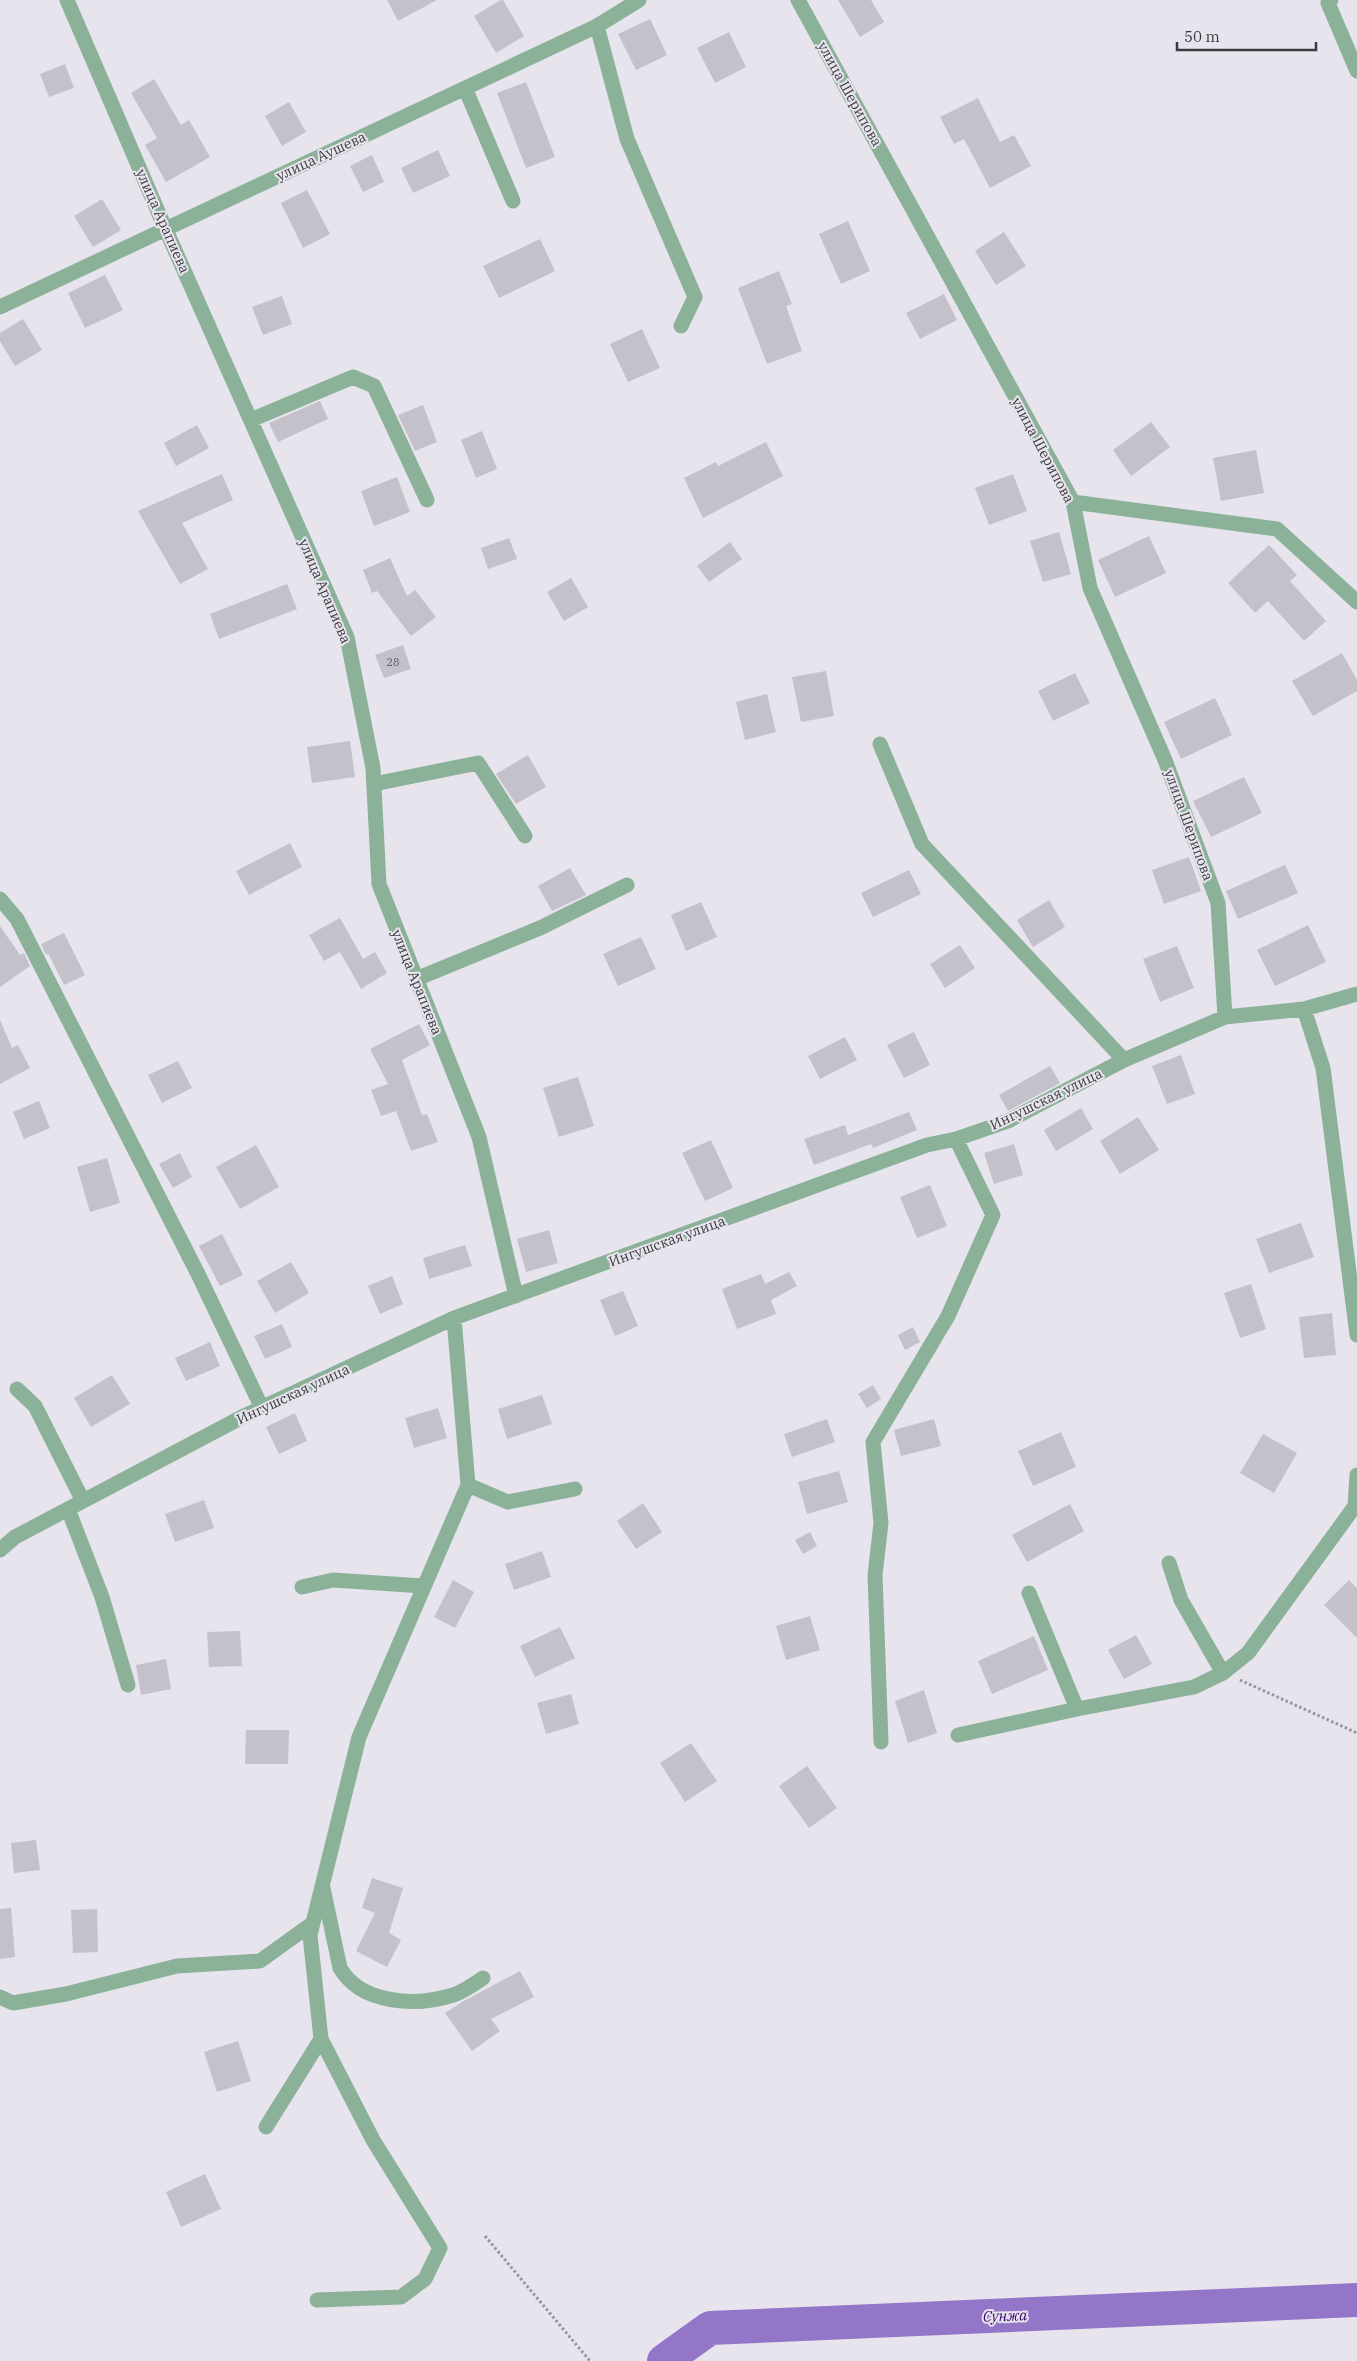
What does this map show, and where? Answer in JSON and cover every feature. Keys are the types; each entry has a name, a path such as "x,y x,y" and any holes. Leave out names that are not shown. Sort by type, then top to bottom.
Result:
{"street":[{"name":"улица Арапиева","path":"67,0 166,230 347,637 373,768 379,884 479,1136 516,1296"},
{"name":"улица Аушева","path":"0,307 597,26 639,0"},
{"name":"улица Шерипова","path":"798,0 1073,502 1090,588 1165,760 1218,903 1225,1017"},
{"path":"1331,0 1328,3 1357,71"},
{"path":"597,26 627,139 695,297 681,326"},
{"path":"465,88 513,201"},
{"path":"251,420 353,377 374,386 427,500"},
{"path":"1073,502 1277,530 1357,602"},
{"path":"880,744 922,844 1124,1060"},
{"path":"374,784 478,763 524,836"},
{"path":"416,979 540,928 627,885"},
{"path":"0,899 17,919 198,1274 262,1408"},
{"name":"Ингушская улица","path":"0,1550 15,1537 262,1408 454,1318 927,1145 956,1139 1008,1121 1124,1060 1225,1017 1304,1009 1357,994"},
{"path":"1304,1009 1323,1068 1357,1335"},
{"path":"881,1742 875,1575 881,1523 873,1442 948,1316 993,1215 956,1139"},
{"path":"317,2300 401,2297 425,2279 440,2248 373,2140 321,2039 310,1935 359,1737 468,1485 454,1318"},
{"path":"17,1389 35,1406 83,1501"},
{"path":"958,1735 1077,1709 1194,1687 1223,1673 1248,1653 1355,1506 1357,1476"},
{"path":"468,1485 508,1502 575,1489"},
{"path":"68,1509 102,1597 128,1685"},
{"path":"1169,1563 1181,1600 1223,1673"},
{"path":"302,1587 333,1580 423,1586"},
{"path":"1029,1593 1077,1709"},
{"path":"322,1882 340,1968 356,1986 378,1996 423,2001 454,1995 483,1978"},
{"path":"0,1997 14,2002 66,1994 177,1966 260,1961 313,1923"},
{"path":"266,2127 321,2039"}],"path":[{"path":"1223,1673 1357,1733"},
{"path":"485,2236 590,2361"}],"building":[{"path":"387,0 437,0 398,21"},
{"path":"503,0 524,36 496,53 474,16"},
{"path":"838,0 871,0 884,22 860,37"},
{"path":"650,19 667,55 636,70 618,34"},
{"path":"729,32 746,67 715,83 697,48"},
{"path":"65,64 74,88 49,97 40,74"},
{"path":"154,79 181,125 189,120 210,157 166,182 145,145 157,138 131,93"},
{"path":"526,82 555,157 526,168 497,93"},
{"path":"978,98 1000,142 1014,135 1031,166 990,188 964,139 954,144 940,117"},
{"path":"289,102 306,132 282,146 265,116"},
{"path":"438,150 450,176 413,193 401,168"},
{"path":"372,155 384,182 363,192 350,166"},
{"path":"307,190 330,234 303,248 281,203"},
{"path":"102,199 121,230 93,247 74,216"},
{"path":"848,221 870,271 841,284 819,234"},
{"path":"1004,232 1026,266 996,285 975,251"},
{"path":"540,239 555,271 499,298 483,266"},
{"path":"779,271 792,304 786,306 802,351 767,364 738,288"},
{"path":"105,275 123,310 85,328 68,293"},
{"path":"944,294 957,320 920,339 906,313"},
{"path":"282,296 292,324 263,335 252,307"},
{"path":"23,319 42,350 15,366 0,341 0,333"},
{"path":"642,329 660,368 628,382 610,344"},
{"path":"320,401 328,419 278,442 269,423"},
{"path":"423,405 437,442 415,451 398,415"},
{"path":"1151,422 1170,447 1131,476 1113,450"},
{"path":"197,425 209,448 176,466 164,443"},
{"path":"482,431 497,469 476,478 461,440"},
{"path":"766,442 783,476 703,518 684,478 716,462 718,466"},
{"path":"1256,450 1264,493 1221,501 1213,458"},
{"path":"222,474 233,500 182,523 208,569 180,584 138,511"},
{"path":"1013,474 1027,511 989,525 975,488"},
{"path":"397,477 410,512 374,526 361,491"},
{"path":"1059,532 1071,574 1043,582 1030,541"},
{"path":"1149,536 1166,573 1115,597 1098,560"},
{"path":"509,538 517,559 488,569 481,548"},
{"path":"730,542 742,559 709,582 697,566"},
{"path":"1269,545 1297,575 1290,581 1326,621 1304,641 1268,601 1255,613 1228,583"},
{"path":"390,558 407,596 415,590 436,617 411,636 377,591 372,593 363,570"},
{"path":"571,578 588,607 564,621 547,592"},
{"path":"287,584 297,609 219,639 210,614"},
{"path":"403,645 411,669 384,678 375,655"},
{"path":"1342,653 1357,680 1357,691 1313,716 1292,681"},
{"path":"826,671 834,716 801,722 792,677"},
{"path":"1075,673 1090,703 1053,721 1038,691"},
{"path":"767,694 776,732 745,740 736,702"},
{"path":"1215,698 1232,735 1181,759 1164,722"},
{"path":"350,741 355,777 312,783 307,747"},
{"path":"528,755 546,787 516,804 496,774"},
{"path":"1244,777 1262,813 1211,837 1193,801"},
{"path":"290,843 302,867 249,895 236,871"},
{"path":"1189,857 1201,891 1164,904 1152,870"},
{"path":"1285,865 1298,893 1238,919 1226,891"},
{"path":"570,868 586,895 552,911 538,886"},
{"path":"909,870 921,894 873,917 861,893"},
{"path":"1049,900 1065,927 1033,947 1017,920"},
{"path":"701,902 717,937 686,951 671,915"},
{"path":"340,918 363,959 375,952 387,973 361,989 340,952 324,961 309,935"},
{"path":"1308,925 1326,962 1275,986 1257,950"},
{"path":"0,926 20,955 24,953 30,966 0,987"},
{"path":"64,933 85,975 64,985 48,953 46,955 41,944"},
{"path":"641,937 656,969 618,986 603,954"},
{"path":"960,945 975,968 945,988 930,964"},
{"path":"1177,946 1194,988 1160,1002 1143,959"},
{"path":"0,1020 12,1048 18,1045 30,1068 0,1084"},
{"path":"419,1024 430,1045 402,1060 422,1115 427,1114 438,1142 411,1151 396,1111 381,1116 371,1090 388,1084 370,1049"},
{"path":"914,1032 930,1065 904,1078 887,1045"},
{"path":"845,1037 857,1060 820,1079 808,1056"},
{"path":"1181,1055 1195,1094 1167,1104 1152,1066"},
{"path":"178,1061 192,1088 162,1103 148,1075"},
{"path":"1050,1066 1060,1083 1008,1111 999,1095"},
{"path":"578,1077 594,1126 559,1137 543,1088"},
{"path":"39,1101 50,1128 24,1139 13,1112"},
{"path":"1081,1108 1093,1129 1056,1151 1044,1130"},
{"path":"909,1112 917,1130 873,1148 871,1144 814,1165 804,1139 845,1125 848,1135"},
{"path":"1138,1117 1159,1150 1120,1174 1100,1141"},
{"path":"711,1140 733,1188 705,1201 682,1153"},
{"path":"1014,1144 1023,1175 994,1184 984,1153"},
{"path":"256,1145 279,1187 240,1209 216,1167"},
{"path":"180,1153 192,1177 173,1188 159,1164"},
{"path":"107,1158 120,1203 90,1212 77,1167"},
{"path":"930,1185 947,1226 917,1238 900,1197"},
{"path":"1301,1223 1314,1257 1269,1273 1256,1239"},
{"path":"549,1230 558,1263 526,1272 517,1239"},
{"path":"222,1234 243,1275 220,1286 199,1246"},
{"path":"465,1245 472,1266 429,1279 423,1258"},
{"path":"291,1262 309,1293 275,1313 257,1281"},
{"path":"789,1272 797,1286 771,1300 776,1314 737,1329 722,1289 761,1274 765,1284"},
{"path":"392,1276 403,1304 380,1314 368,1286"},
{"path":"1251,1284 1266,1329 1240,1338 1224,1293"},
{"path":"623,1291 638,1326 615,1336 600,1300"},
{"path":"1332,1313 1336,1355 1304,1358 1299,1317"},
{"path":"282,1324 292,1347 265,1359 254,1336"},
{"path":"913,1327 920,1342 905,1350 898,1335"},
{"path":"210,1342 220,1366 186,1381 175,1358"},
{"path":"112,1375 130,1404 91,1427 74,1398"},
{"path":"873,1385 881,1399 867,1408 858,1394"},
{"path":"542,1395 552,1424 507,1439 498,1409"},
{"path":"438,1408 447,1438 414,1448 405,1418"},
{"path":"295,1413 307,1441 279,1454 266,1427"},
{"path":"827,1419 835,1442 792,1457 784,1434"},
{"path":"934,1419 941,1446 901,1456 894,1430"},
{"path":"1061,1432 1076,1467 1033,1486 1018,1451"},
{"path":"1263,1434 1297,1453 1274,1493 1240,1473"},
{"path":"839,1471 848,1502 807,1514 798,1482"},
{"path":"204,1500 214,1528 175,1542 165,1514"},
{"path":"643,1503 662,1532 636,1549 617,1521"},
{"path":"1070,1504 1084,1531 1027,1562 1012,1535"},
{"path":"810,1532 817,1546 803,1554 795,1540"},
{"path":"542,1551 551,1577 514,1590 505,1564"},
{"path":"453,1580 474,1592 455,1628 434,1617"},
{"path":"1349,1580 1357,1588 1357,1638 1324,1605"},
{"path":"810,1616 820,1650 786,1660 776,1626"},
{"path":"560,1627 575,1658 535,1677 520,1646"},
{"path":"240,1631 242,1666 209,1667 207,1632"},
{"path":"1136,1635 1152,1664 1124,1679 1108,1650"},
{"path":"1034,1636 1048,1670 992,1694 978,1661"},
{"path":"166,1659 171,1689 141,1695 136,1665"},
{"path":"924,1690 937,1733 908,1743 895,1701"},
{"path":"571,1694 579,1724 546,1734 537,1703"},
{"path":"246,1730 289,1730 288,1764 245,1764"},
{"path":"691,1743 717,1781 685,1802 660,1763"},
{"path":"807,1766 837,1808 809,1828 779,1786"},
{"path":"36,1840 40,1870 14,1873 11,1843"},
{"path":"372,1878 403,1888 389,1933 401,1940 387,1967 356,1951 375,1913 362,1908"},
{"path":"11,1908 15,1957 0,1959 0,1909"},
{"path":"97,1909 98,1952 73,1953 71,1910"},
{"path":"520,1971 534,1997 491,2019 500,2031 472,2051 445,2013"},
{"path":"238,2041 251,2081 217,2092 204,2052"},
{"path":"205,2174 221,2209 181,2227 166,2192"}],"waterway":[{"name":"Сунжа","path":"664,2361 710,2328 1357,2300"}]}
